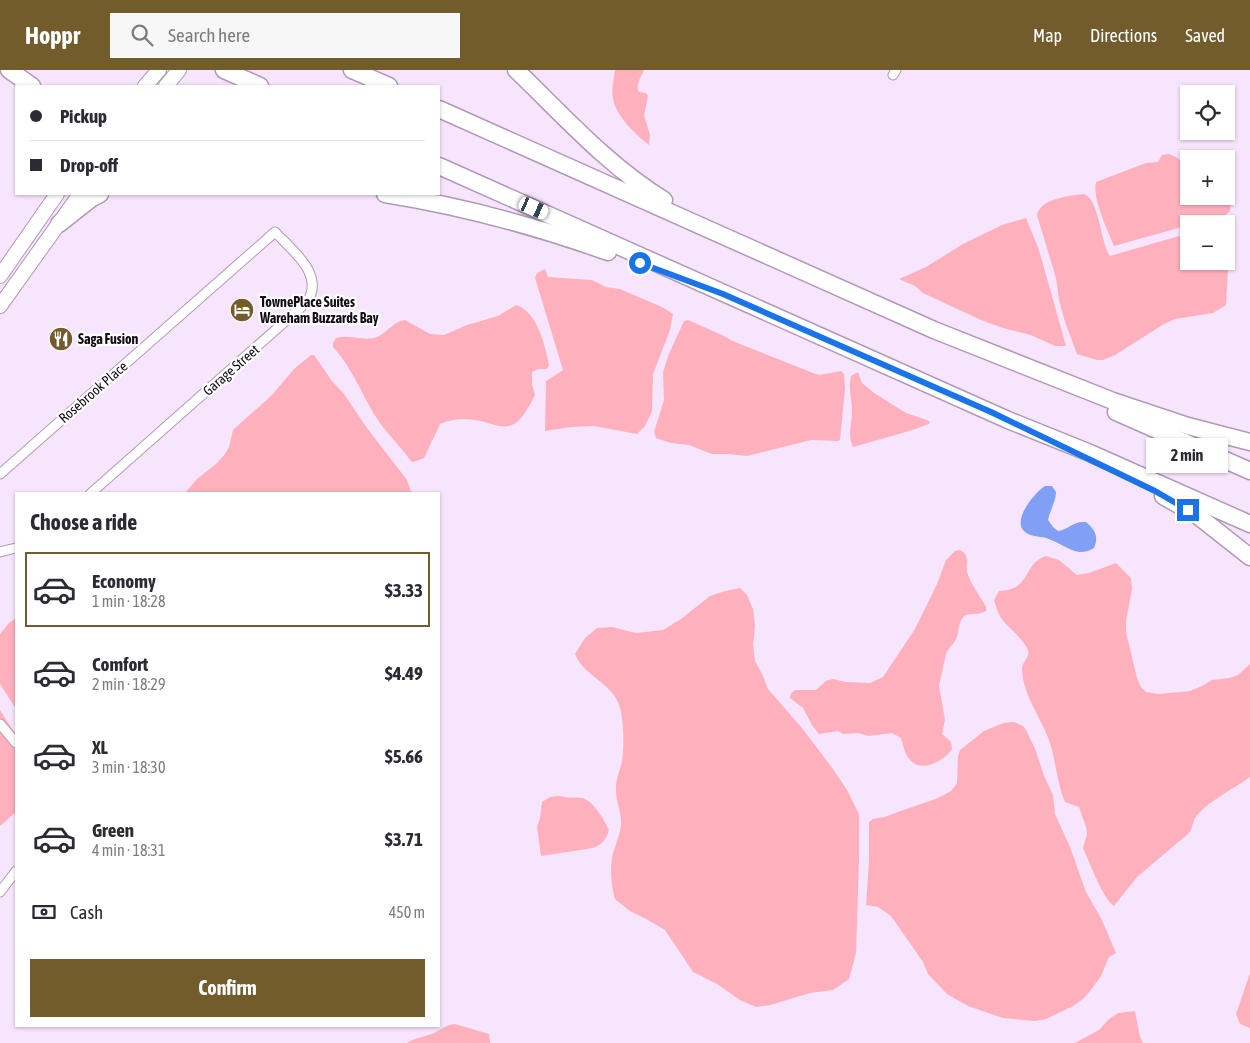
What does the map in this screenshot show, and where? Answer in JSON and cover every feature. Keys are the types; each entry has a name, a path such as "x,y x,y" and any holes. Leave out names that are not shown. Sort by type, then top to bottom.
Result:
{"highway":[{"path":"9,70 28,84"},
{"path":"224,70 258,85"},
{"path":"352,70 387,85"},
{"path":"516,70 608,159 651,192 726,237"},
{"path":"440,108 934,330 1043,374 1141,410 1188,426 1250,442"},
{"path":"440,166 1008,420 1090,453 1250,524"},
{"path":"59,224 98,195"},
{"path":"390,195 461,208 522,224 574,240 723,294"},
{"path":"1043,374 1108,408 1250,471"},
{"path":"1008,420 1177,503 1198,516 1250,557"}],"main road":[{"path":"146,85 159,70"},
{"path":"167,85 179,70"},
{"path":"0,276 56,195"},
{"path":"0,306 79,195"}],"street":[{"name":"Rosebrook Place","path":"0,474 275,232"},
{"name":"Garage Street","path":"92,492 307,302 313,288 311,274 308,268 275,232"},
{"path":"0,552 15,548"},
{"path":"0,724 15,742"},
{"path":"0,892 15,872"}],"shaded area":[{"path":"615,70 644,70 638,89 639,92 646,93 648,96 644,115 650,135 649,145 627,124 618,111 612,91"},
{"path":"1169,154 1180,160 1180,205 1230,205 1230,211 1225,215 1180,215 1180,228 1114,246 1098,205 1095,189 1096,182 1146,163 1158,162 1162,155"},
{"path":"1083,194 1093,203 1110,256 1180,236 1180,270 1228,270 1226,305 1213,313 1175,319 1115,355 1103,360 1077,354 1065,322 1056,278 1037,215 1044,205 1063,197"},
{"path":"1026,218 1039,250 1066,346 1055,346 1031,335 981,320 923,293 915,286 899,279 926,267 963,244 1002,225"},
{"path":"545,269 548,277 592,280 606,287 620,289 664,308 673,314 670,330 653,374 652,411 645,426 637,434 594,426 545,431 546,381 563,370 535,278 537,273"},
{"path":"516,305 524,309 535,322 543,340 549,365 547,369 538,369 532,372 532,384 535,395 526,411 517,422 509,426 466,419 440,424 424,458 411,461 374,414 349,368 333,347 336,338 377,337 397,323 405,320 430,334 444,335 467,325 498,316"},
{"path":"688,320 735,342 819,375 841,371 844,374 845,388 840,440 811,440 747,456 712,454 689,445 671,443 656,438 654,432 664,400 663,373 668,356 684,321"},
{"path":"311,355 314,355 407,480 411,492 186,492 197,479 225,454 229,447 233,430 272,395 294,369"},
{"path":"858,372 862,383 874,393 906,413 927,420 930,422 929,424 853,447 850,434 852,411 850,380 851,376"},
{"path":"960,550 966,555 968,575 986,607 986,611 964,617 956,639 946,654 939,686 945,720 942,734 951,742 952,749 937,762 924,766 913,762 907,755 901,738 892,733 868,736 858,733 843,734 838,731 819,734 803,708 790,698 791,693 795,690 816,690 826,681 833,679 846,682 870,683 883,677 915,629 937,584 946,560 955,551"},
{"path":"1046,556 1059,560 1077,575 1089,573 1116,563 1131,578 1132,589 1126,621 1126,632 1137,678 1141,687 1146,692 1158,694 1190,691 1212,680 1238,675 1250,664 1250,777 1213,801 1200,812 1195,818 1189,833 1137,877 1114,906 1105,896 1083,848 1087,834 1079,807 1065,802 1048,738 1026,691 1022,668 1028,655 1028,650 1001,618 994,600 999,591 1010,590 1022,582 1033,565"},
{"path":"740,588 747,595 753,609 755,661 768,689 802,728 833,769 847,790 859,814 856,953 849,979 833,990 810,993 770,1005 756,1007 740,1000 717,984 693,972 665,930 630,911 615,899 612,888 611,868 612,856 621,825 616,792 623,749 621,714 617,699 612,692 585,669 575,654 585,638 597,628 612,627 636,633 663,630 681,619 710,596"},
{"path":"15,619 15,707 0,684 0,634"},
{"path":"0,710 15,733 15,813 0,826"},
{"path":"1014,722 1023,726 1036,751 1044,776 1053,795 1055,814 1070,847 1086,892 1102,920 1116,953 1109,957 1101,976 1083,999 1046,1019 1035,1021 1003,1018 968,1006 947,994 928,974 923,962 891,916 878,907 866,905 869,822 873,819 938,798 951,791 957,783 960,750 984,731 1003,723"},
{"path":"550,797 582,798 590,803 602,816 609,830 599,845 593,848 541,856 537,827 542,802"},
{"path":"1250,973 1250,1028 1240,1024 1236,1014"},
{"path":"1135,1011 1143,1043 1075,1043 1099,1030 1109,1019 1118,1013"},
{"path":"455,1024 489,1034 490,1043 407,1043 414,1039"}],"water":[{"path":"1045,486 1052,486 1056,492 1048,520 1053,527 1058,531 1077,523 1086,522 1095,534 1094,548 1079,552 1050,539 1024,531 1021,526 1021,520 1026,507"}],"place":[{"name":"TownePlace Suites Wareham Buzzards Bay","path":"242,310"},
{"name":"Saga Fusion","path":"61,339"}],"route":[{"path":"640,263 723,294 991,412 1087,460 1155,491 1188,510"}]}
